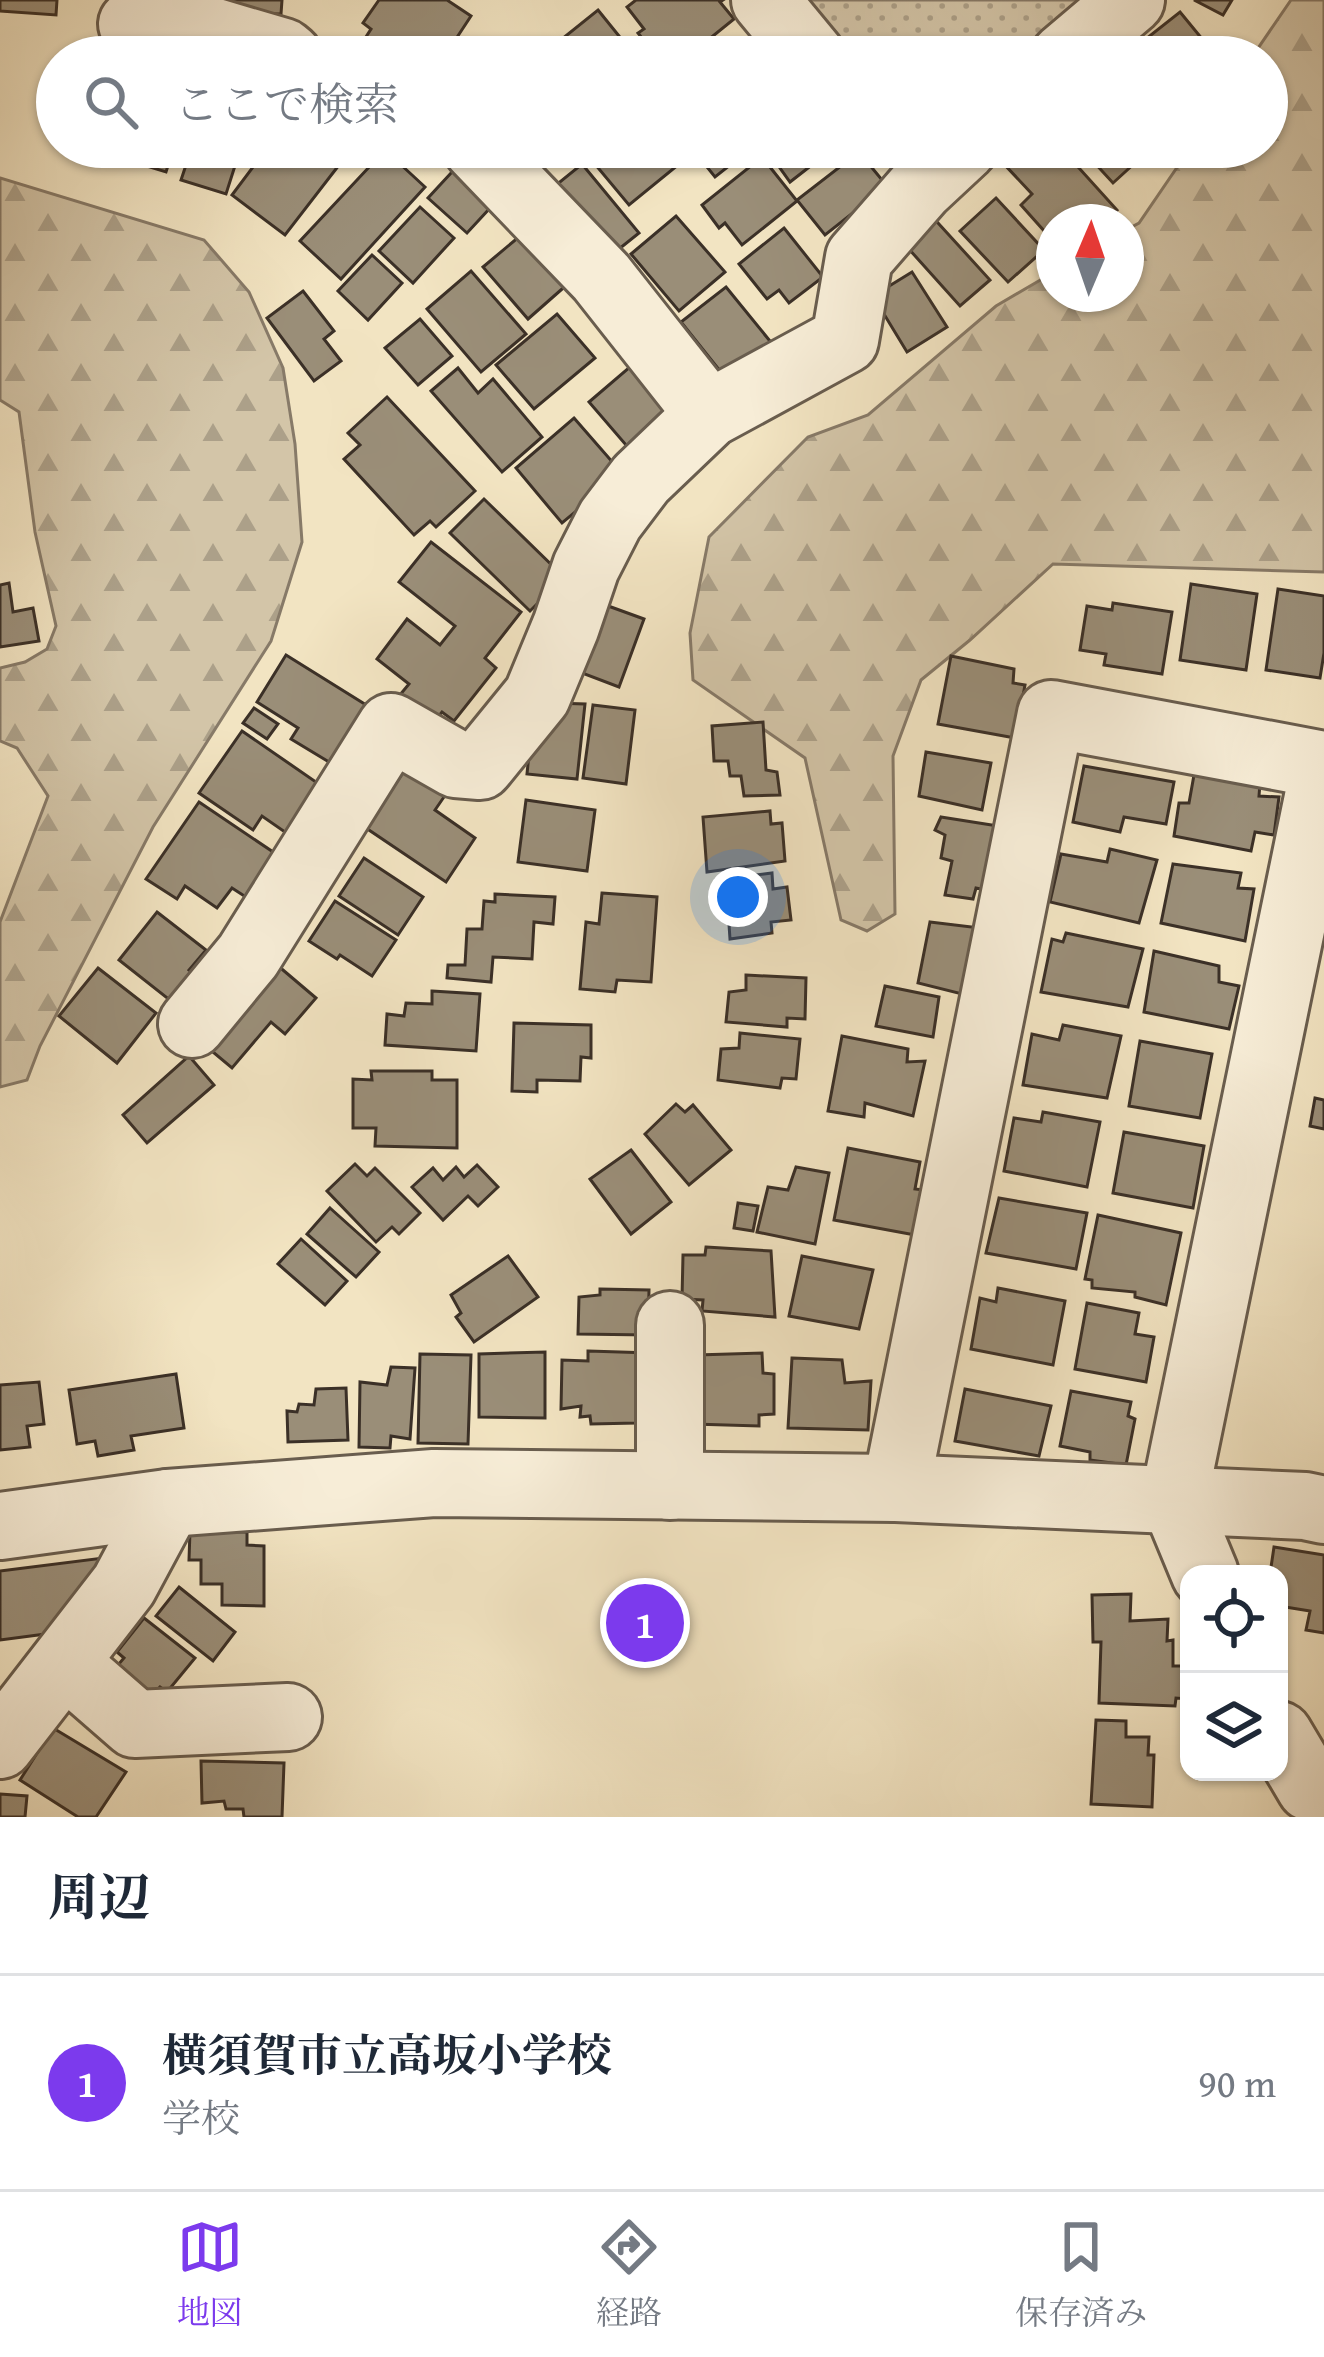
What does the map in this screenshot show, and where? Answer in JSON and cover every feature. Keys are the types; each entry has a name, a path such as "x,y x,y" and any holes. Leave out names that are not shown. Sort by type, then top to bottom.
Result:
{"street":[{"path":"765,0 795,36"},
{"path":"1089,36 1131,0"},
{"path":"132,25 205,29 229,36"},
{"path":"496,168 601,277 709,414"},
{"path":"192,1024 248,956 392,727 456,764 480,766 537,696 586,567 610,520 641,479 709,414 844,340 860,258 918,168"},
{"path":"896,1488 1051,714 1324,766 1174,1499 1200,1565"},
{"path":"670,1325 670,1486"},
{"path":"0,1526 168,1503 434,1483 896,1488 1324,1510"},
{"path":"0,1745 124,1586 168,1503"},
{"path":"65,1663 135,1724 288,1717"}],"green space":[{"path":"793,0 1100,0 1061,36 822,36"},
{"path":"1291,0 1324,0 1324,572 1053,564 921,680 893,756 895,914 867,931 841,920 805,758 693,680 690,633 709,537 808,437 868,415 996,306 1036,283 1036,312 1144,312 1144,216 1177,168 1288,168 1288,36 1266,36"},
{"path":"0,178 204,240 249,292 283,368 295,444 302,542 271,641 153,827 27,1080 0,1087 0,922 48,796 17,748 0,741 0,668 25,662 47,649 56,626 35,532 19,412 0,400"}],"building":[{"path":"0,0 57,0 56,15 0,11"},
{"path":"206,0 282,0 281,14 206,13"},
{"path":"379,0 447,0 471,16 458,36 366,36 371,29 363,23"},
{"path":"636,0 723,0 734,19 713,36 640,36 644,29 627,7"},
{"path":"1194,0 1232,0 1223,15"},
{"path":"598,10 619,36 566,36"},
{"path":"1180,12 1200,36 1150,36"},
{"path":"185,168 234,168 226,194 181,180"},
{"path":"252,168 337,168 285,235 232,195"},
{"path":"368,168 404,168 425,187 341,279 300,241"},
{"path":"456,168 472,168 502,195 467,233 428,198"},
{"path":"577,168 585,168 639,233 614,253 545,194"},
{"path":"598,168 674,168 629,205"},
{"path":"748,168 771,168 797,201 742,245 725,223 719,228 702,205"},
{"path":"780,168 808,168 790,182"},
{"path":"838,168 872,168 887,186 825,235 797,200"},
{"path":"1008,168 1079,168 1112,204 1036,204 1036,222 1021,205 1032,194"},
{"path":"1099,168 1129,168 1113,183"},
{"path":"996,198 1036,241 1036,257 1008,282 960,231"},
{"path":"420,207 454,238 413,283 379,251"},
{"path":"928,212 990,280 960,306 899,238"},
{"path":"676,216 725,272 679,311 631,254"},
{"path":"784,228 823,277 789,303 779,290 767,299 739,264"},
{"path":"526,231 570,282 528,319 483,267"},
{"path":"372,255 402,283 368,320 338,291"},
{"path":"471,271 526,334 481,372 427,309"},
{"path":"912,272 947,327 907,352 873,296"},
{"path":"726,287 774,346 728,381 681,322"},
{"path":"303,291 334,331 324,339 341,361 314,381 267,318"},
{"path":"557,314 595,358 534,409 496,365"},
{"path":"420,319 452,356 418,385 385,348"},
{"path":"638,360 681,410 632,452 589,402"},
{"path":"458,368 478,393 493,379 542,437 502,472 431,391"},
{"path":"387,397 475,491 436,527 430,521 414,535 344,459 360,445 348,433"},
{"path":"574,418 622,473 562,523 516,468"},
{"path":"484,499 564,577 530,611 450,533"},
{"path":"431,542 521,612 485,658 496,668 454,721 442,712 433,723 399,696 409,684 377,659 407,619 440,645 455,626 399,582"},
{"path":"9,583 13,612 33,608 39,641 0,647 0,585"},
{"path":"1191,584 1257,594 1246,670 1180,660"},
{"path":"1278,589 1324,596 1320,678 1266,670"},
{"path":"600,603 644,619 619,687 574,670"},
{"path":"1113,603 1172,612 1162,674 1104,665 1106,654 1080,650 1087,606 1112,610"},
{"path":"286,655 371,708 334,765 291,739 298,728 257,702"},
{"path":"951,656 1014,669 1013,683 1025,685 1015,738 938,724"},
{"path":"554,703 585,704 577,779 527,774 531,734"},
{"path":"593,705 635,710 626,784 583,778"},
{"path":"254,708 278,724 267,739 243,723"},
{"path":"763,722 766,770 777,772 780,795 744,796 741,776 730,776 728,761 714,761 712,726"},
{"path":"242,731 329,791 295,839 262,816 253,830 199,793"},
{"path":"926,752 991,763 982,810 919,796"},
{"path":"1084,766 1174,782 1166,824 1124,817 1120,832 1073,822"},
{"path":"406,768 446,794 435,810 475,838 446,882 366,828"},
{"path":"1194,775 1260,783 1259,796 1279,797 1274,835 1255,832 1251,851 1174,836 1179,803 1189,803"},
{"path":"526,800 595,810 587,871 518,862"},
{"path":"199,802 282,858 252,901 232,888 217,908 185,886 177,899 146,879"},
{"path":"770,811 771,824 782,823 785,861 707,872 703,817"},
{"path":"941,817 998,826 986,890 976,888 973,899 945,895 952,861 941,858 945,835 935,830"},
{"path":"1110,849 1157,860 1139,923 1050,902 1061,854 1107,862"},
{"path":"364,858 423,897 398,935 339,896"},
{"path":"1173,864 1241,873 1238,888 1254,889 1245,941 1161,923"},
{"path":"772,873 773,889 787,887 791,920 771,922 772,933 730,939 728,910 721,912 716,880"},
{"path":"602,893 657,897 651,982 617,980 615,992 580,989 586,922 599,924"},
{"path":"495,894 555,897 553,924 534,922 532,959 493,957 491,982 447,978 448,965 465,965 467,929 482,929 484,901 495,902"},
{"path":"335,901 396,940 372,976 309,941"},
{"path":"157,912 206,950 189,970 198,977 176,1005 119,960"},
{"path":"930,922 980,928 966,995 918,983"},
{"path":"1066,933 1143,949 1128,1007 1041,992 1052,939 1063,942"},
{"path":"1154,951 1219,966 1219,982 1239,986 1229,1029 1144,1012"},
{"path":"270,959 316,998 285,1034 271,1022 232,1068 201,1042"},
{"path":"98,968 156,1013 117,1063 59,1016"},
{"path":"746,975 806,978 805,1019 787,1018 787,1027 726,1022 729,992 746,990"},
{"path":"885,986 939,997 933,1037 876,1026"},
{"path":"432,991 480,994 476,1051 385,1045 387,1014 404,1016 406,1003 432,1004"},
{"path":"514,1023 591,1025 591,1058 581,1057 580,1081 537,1080 537,1092 512,1091"},
{"path":"1063,1025 1121,1036 1107,1098 1023,1085 1032,1034 1059,1040"},
{"path":"740,1033 800,1039 796,1079 782,1078 780,1088 718,1080 721,1049 739,1048"},
{"path":"842,1036 908,1049 907,1062 925,1061 913,1116 865,1103 864,1117 828,1111"},
{"path":"1140,1041 1212,1054 1200,1118 1129,1106"},
{"path":"189,1056 214,1085 147,1143 123,1115"},
{"path":"371,1071 432,1071 432,1080 457,1080 457,1148 375,1146 376,1128 353,1128 353,1079 372,1080"},
{"path":"1315,1098 1324,1100 1324,1129 1310,1126"},
{"path":"676,1104 685,1112 693,1105 731,1150 689,1185 645,1134"},
{"path":"1043,1112 1100,1122 1087,1187 1004,1171 1014,1118 1041,1122"},
{"path":"1124,1132 1204,1146 1193,1208 1113,1193"},
{"path":"848,1148 920,1162 915,1189 924,1190 915,1235 834,1220"},
{"path":"631,1150 671,1202 631,1234 590,1179"},
{"path":"355,1164 367,1176 375,1168 420,1213 399,1234 392,1227 376,1242 327,1191"},
{"path":"477,1165 498,1187 478,1206 468,1196 443,1220 412,1187 433,1168 443,1180 456,1167 464,1177"},
{"path":"796,1167 829,1173 815,1244 757,1232 768,1187 788,1190"},
{"path":"999,1198 1087,1213 1076,1269 986,1253"},
{"path":"738,1203 758,1206 753,1231 734,1228"},
{"path":"330,1208 379,1252 356,1277 307,1234"},
{"path":"1098,1215 1181,1233 1166,1305 1135,1297 1135,1292 1092,1288 1092,1280 1085,1279"},
{"path":"301,1239 347,1281 325,1305 278,1264"},
{"path":"706,1247 771,1251 775,1317 702,1311 703,1300 682,1299 683,1255 705,1255"},
{"path":"508,1256 538,1297 474,1342 456,1317 461,1313 451,1295"},
{"path":"802,1256 873,1270 859,1329 789,1316"},
{"path":"998,1288 1065,1301 1053,1365 971,1349 980,1298 996,1302"},
{"path":"600,1289 649,1290 648,1335 578,1334 579,1297 600,1295"},
{"path":"1087,1303 1139,1313 1135,1334 1154,1337 1146,1382 1075,1369"},
{"path":"588,1351 651,1353 650,1417 636,1415 636,1423 591,1424 590,1416 580,1417 581,1406 561,1409 562,1360 588,1361"},
{"path":"545,1352 545,1418 479,1417 479,1354"},
{"path":"762,1353 763,1373 774,1374 774,1414 759,1415 759,1426 693,1424 697,1355"},
{"path":"420,1354 471,1355 468,1444 418,1443"},
{"path":"792,1358 842,1360 845,1383 871,1381 868,1430 788,1428"},
{"path":"391,1367 415,1368 410,1439 391,1436 390,1448 359,1447 360,1382 387,1385"},
{"path":"176,1374 184,1428 131,1436 134,1450 98,1456 95,1441 77,1444 69,1390"},
{"path":"39,1382 44,1424 27,1426 30,1447 0,1450 0,1385"},
{"path":"346,1388 348,1440 288,1442 287,1411 297,1412 299,1404 314,1405 316,1389"},
{"path":"965,1389 1051,1406 1039,1456 955,1441"},
{"path":"1071,1391 1131,1402 1128,1416 1135,1419 1126,1465 1090,1460 1090,1452 1060,1446"},
{"path":"190,1531 247,1532 247,1545 264,1546 264,1606 222,1605 222,1584 201,1584 201,1560 189,1560"},
{"path":"1274,1547 1324,1555 1324,1633 1306,1630 1310,1611 1288,1607 1288,1565 1271,1565"},
{"path":"111,1557 68,1631 0,1640 0,1571"},
{"path":"179,1587 235,1632 213,1661 156,1616"},
{"path":"1131,1594 1130,1621 1168,1619 1173,1666 1180,1666 1180,1698 1175,1706 1099,1703 1101,1642 1093,1642 1092,1595"},
{"path":"144,1618 195,1658 167,1692 160,1687 147,1701 112,1672 124,1658 117,1652"},
{"path":"1096,1720 1126,1721 1126,1737 1149,1737 1148,1755 1154,1755 1152,1807 1091,1804"},
{"path":"53,1728 126,1772 96,1817 78,1817 20,1780"},
{"path":"201,1761 284,1763 282,1817 244,1817 243,1809 226,1809 224,1801 202,1803"},
{"path":"0,1794 27,1796 25,1817 0,1817"}],"place":[{"name":"横須賀市立高坂小学校","path":"645,1623"}]}
